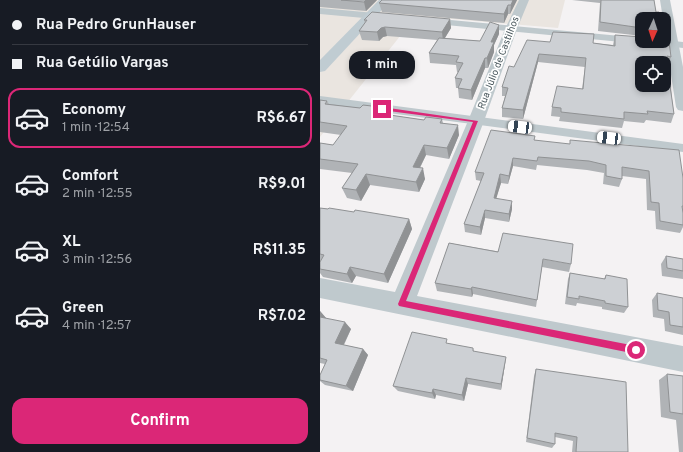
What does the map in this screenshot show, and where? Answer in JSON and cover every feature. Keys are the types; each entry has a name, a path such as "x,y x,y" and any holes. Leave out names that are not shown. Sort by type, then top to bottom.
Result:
{"main road":[{"path":"320,68 385,0"}],"street":[{"name":"Rua Júlio de Castilhos","path":"402,304 476,121 511,29 524,0"},
{"path":"665,0 678,44 683,107"},
{"path":"320,11 392,18"},
{"path":"416,20 635,40"},
{"path":"320,100 683,148"},
{"path":"320,288 683,360"}],"shaded area":[{"path":"320,0 565,0 558,28 416,16 320,137"}],"building":[{"path":"341,0 366,0 364,2"},
{"path":"382,0 513,0 511,5 508,5 504,14 379,3"},
{"path":"601,0 654,0 656,12 635,12 635,27 600,22"},
{"path":"372,12 450,19 442,32 385,27 381,28 377,32 359,31 367,20 364,20"},
{"path":"490,22 499,25 491,42 494,42 487,58 485,58 471,90 458,88 462,79 455,78 463,63 456,62 459,56 429,53 439,38 480,41"},
{"path":"553,32 594,34 593,43 615,46 615,35 635,36 635,48 670,48 671,56 635,56 635,92 671,92 674,114 647,111 648,114 624,112 624,119 561,112 561,108 552,107 557,86 583,89 586,58 539,54 523,110 502,108 508,88 502,87 509,66 514,67 527,40 550,42"},
{"path":"320,100 327,101 325,104 360,108 363,105 380,107 376,113 424,120 426,117 442,119 440,123 458,125 447,148 424,145 413,167 423,168 416,182 366,174 356,190 342,188 358,164 320,159 320,143 333,145 347,126 320,122"},
{"path":"491,130 535,136 534,140 570,144 570,140 679,150 683,178 683,225 660,221 659,203 651,202 649,171 622,167 622,179 606,176 606,165 589,161 538,157 537,161 513,158 509,176 500,174 494,198 512,201 509,214 485,210 480,227 464,224 484,173 475,172"},
{"path":"320,208 354,212 355,210 409,219 384,274 350,267 347,274 320,269 320,262 324,255 320,254"},
{"path":"503,233 573,244 571,264 543,259 537,300 472,287 471,289 435,283 449,243 498,252"},
{"path":"666,256 683,259 683,271 667,268"},
{"path":"570,273 605,279 606,275 627,279 628,307 579,296 579,299 567,297"},
{"path":"657,293 683,298 683,327 670,325 669,312 658,310"},
{"path":"320,317 345,322 335,343 363,349 346,386 320,380 320,375 327,360 320,358"},
{"path":"412,332 447,339 446,343 473,348 473,351 506,357 501,384 466,378 462,395 433,389 432,393 393,386"},
{"path":"536,369 626,382 628,452 576,452 577,437 555,433 555,444 527,438"},
{"path":"667,374 683,376 683,414 670,412"}],"route":[{"path":"382,109 476,121 402,304 636,350"}]}
